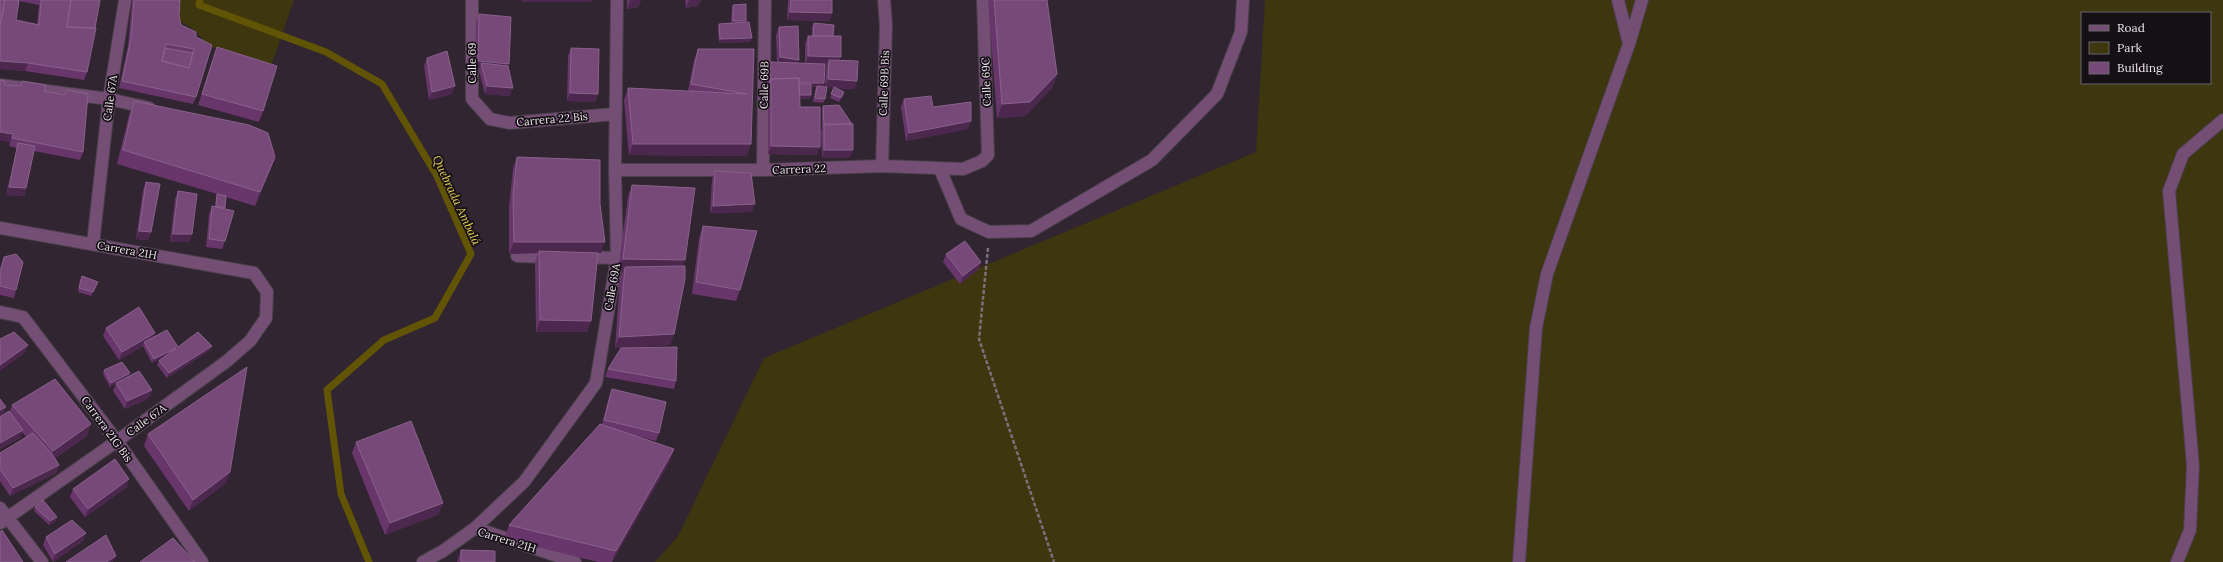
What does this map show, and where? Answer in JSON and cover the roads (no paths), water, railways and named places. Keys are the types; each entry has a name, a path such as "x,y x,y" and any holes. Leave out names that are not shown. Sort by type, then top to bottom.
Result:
{"street":[{"name":"Calle 67A","path":"93,244 109,100 125,0"},
{"name":"Calle 69","path":"472,0 472,99 490,119"},
{"name":"Calle 69A","path":"475,528 524,482 596,383 617,258 615,114 617,0"},
{"name":"Calle 69B","path":"763,170 765,0"},
{"name":"Calle 69B Bis","path":"882,166 886,25 884,0"},
{"name":"Calle 69C","path":"982,161 988,155 983,0"},
{"path":"940,169 961,220 989,232 1031,231 1152,160 1216,94 1241,32 1243,0"},
{"path":"1618,0 1629,44"},
{"path":"1519,562 1536,328 1547,274 1629,44 1642,0"},
{"path":"0,85 109,100 164,112"},
{"name":"Carrera 22 Bis","path":"490,119 510,123 615,114"},
{"path":"2177,562 2190,530 2193,466 2169,192 2183,154 2223,120"},
{"name":"Carrera 22","path":"615,170 763,170 882,166 962,169 982,161"},
{"name":"Carrera 21H","path":"0,228 254,273"},
{"path":"517,256 617,258"},
{"name":"Calle 67A","path":"2,516 117,441 227,361 250,341 266,318 267,292 254,273"},
{"name":"Carrera 21G Bis","path":"0,312 23,317 117,441 202,562"},
{"path":"2,516 42,562"},
{"name":"Carrera 21H","path":"422,562 444,556 475,528 575,562"}],"waterway":[{"name":"Quebrada Ambalá","path":"200,0 199,5 326,52 382,84 437,176 471,254 435,318 384,340 327,390 341,494 369,562"}]}
